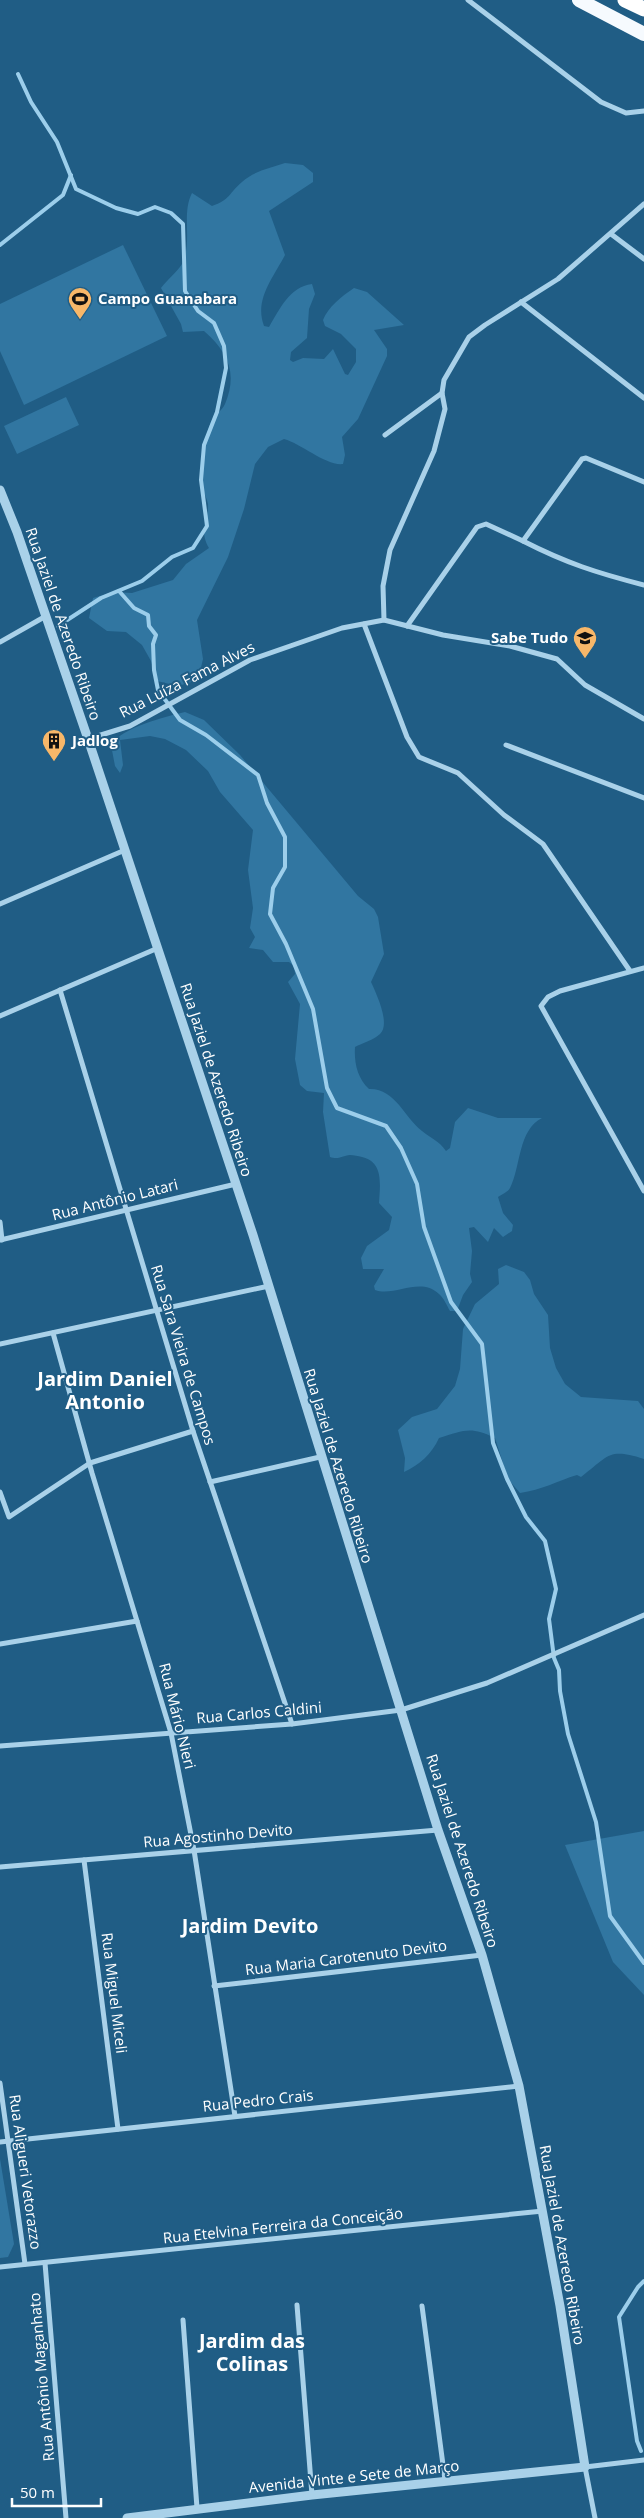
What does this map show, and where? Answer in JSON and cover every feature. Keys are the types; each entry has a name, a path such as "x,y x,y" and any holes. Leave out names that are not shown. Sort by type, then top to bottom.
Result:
{"highway":[{"path":"579,0 644,34"},
{"path":"625,0 644,9"}],"street":[{"path":"468,0 600,102 626,113 644,112"},
{"path":"644,204 558,279 485,325 469,338 444,380 442,393 445,409 434,451 390,550 383,586 384,620 443,635 510,646 557,658 585,685 644,718"},
{"path":"611,234 644,259"},
{"path":"521,302 644,398"},
{"path":"385,436 442,393"},
{"path":"523,541 578,461 586,458 644,482"},
{"name":"Rua Jaziel de Azeredo Ribeiro","path":"0,490 88,739 236,1184 269,1286 320,1458 438,1830 482,1956 519,2086 543,2211 585,2467"},
{"path":"407,626 476,527 486,524 569,563 644,585"},
{"path":"0,642 46,616"},
{"name":"Rua Luíza Fama Alves","path":"88,739 130,726 161,710 179,697 250,660 342,628 384,620"},
{"path":"364,624 408,737 419,757 458,773 504,815 542,844 630,971"},
{"path":"506,745 644,798"},
{"path":"0,904 125,850"},
{"path":"0,1016 158,948"},
{"path":"644,968 560,991 548,997 541,1006 644,1192"},
{"name":"Rua Sara Vieira de Campos","path":"60,990 193,1431 292,1724"},
{"name":"Rua Antônio Latari","path":"1,1240 236,1184"},
{"path":"0,1222 1,1240"},
{"path":"0,1344 269,1286"},
{"name":"Rua Mário Nieri","path":"53,1333 171,1733 194,1850 235,2116"},
{"path":"0,1492 9,1517 90,1463 193,1431"},
{"path":"210,1482 320,1458"},
{"name":"Rua Carlos Caldini","path":"0,1746 292,1724 401,1710 487,1684 644,1615"},
{"path":"0,1644 137,1621"},
{"name":"Rua Agostinho Devito","path":"0,1867 438,1830"},
{"name":"Rua Miguel Miceli","path":"84,1860 118,2129"},
{"name":"Rua Maria Carotenuto Devito","path":"214,1986 482,1956"},
{"name":"Rua Aligueri Vetorazzo","path":"0,2083 25,2264"},
{"name":"Rua Pedro Crais","path":"0,2142 519,2086"},
{"name":"Rua Etelvina Ferreira da Conceição","path":"0,2267 543,2211"},
{"name":"Rua Antônio Maganhato","path":"44,2263 66,2518"},
{"path":"297,2306 312,2495"},
{"path":"422,2306 445,2480"},
{"path":"182,2320 197,2508"},
{"path":"595,2518 585,2467 644,2460"},
{"name":"Avenida Vinte e Sete de Março","path":"127,2518 197,2508 445,2480 585,2467"}],"shaded area":[{"path":"285,163 303,165 313,173 313,182 269,211 285,255 270,281 263,298 261,307 264,326 269,327 281,306 291,294 297,289 312,284 315,294 309,309 307,338 291,352 290,360 293,362 303,358 324,359 333,349 345,374 348,375 356,362 356,349 341,334 325,326 323,320 328,311 340,298 354,288 367,292 404,325 374,330 387,349 387,356 358,419 342,437 345,455 343,464 329,462 284,439 268,447 255,464 244,509 228,557 197,620 203,659 198,680 178,686 157,681 151,661 142,645 126,632 107,631 89,618 93,598 113,592 132,593 173,580 186,564 209,548 204,536 208,504 201,480 202,463 212,420 224,406 229,393 230,373 225,355 204,331 183,332 181,324 161,288 180,267 185,255 187,247 187,210 192,193 212,206 226,199 242,182 252,175"},
{"name":"Campo Guanabara","path":"123,245 167,336 24,405 0,351 0,304"},
{"path":"66,397 79,425 17,454 4,426"},
{"path":"185,712 204,720 240,755 358,896 374,909 378,917 384,954 371,982 382,1008 384,1023 380,1034 355,1047 357,1070 365,1085 369,1089 386,1093 422,1131 438,1142 446,1151 450,1148 455,1122 468,1108 498,1118 542,1118 528,1131 510,1188 498,1197 503,1213 513,1225 512,1231 503,1237 494,1228 488,1242 474,1227 469,1228 472,1251 470,1274 472,1282 463,1295 457,1311 450,1311 444,1300 432,1289 416,1287 391,1291 375,1290 374,1286 384,1269 363,1269 361,1258 367,1246 389,1230 392,1217 379,1203 380,1182 374,1164 369,1160 354,1155 338,1158 330,1157 323,1112 324,1093 307,1091 300,1085 295,1059 300,1004 288,982 295,974 294,966 289,962 273,962 263,950 249,948 255,937 250,928 253,908 248,870 253,830 220,792 208,771 186,750 165,739 150,736 120,740 123,765 120,773 115,766 111,745 124,733 145,724"},
{"path":"506,1265 524,1272 530,1280 534,1294 548,1315 550,1348 556,1368 565,1384 581,1397 638,1401 644,1409 644,1459 616,1454 604,1459 581,1477 577,1475 542,1488 520,1493 508,1479 495,1438 480,1432 467,1430 439,1438 433,1449 424,1458 404,1472 405,1458 398,1430 412,1417 437,1409 455,1386 460,1369 463,1329 475,1304 499,1284 498,1269"},
{"path":"644,1831 644,1995 613,1962 565,1845"},
{"path":"0,2159 14,2244 8,2257 0,2258"}],"waterway":[{"path":"18,74 31,102 57,142 76,189 116,208 138,214 155,207 171,213 183,224 185,291 198,311 214,323 224,346 226,368 217,412 204,445 201,480 207,526 193,548 172,557 142,581 101,598 58,626"},
{"path":"0,245 63,195 71,175"},
{"path":"119,591 134,608 148,615 149,626 156,635 153,644 154,670 158,690 180,720 206,735 258,775 267,803 285,837 285,867 273,888 270,914 286,944 313,1009 327,1088 337,1108 386,1126 401,1148 417,1184 424,1227 451,1302 482,1344 493,1443 507,1479 526,1517 545,1541 556,1589 549,1619 554,1658 559,1670 560,1691 568,1734 596,1822 610,1916 644,1963"},
{"path":"641,2451 637,2441 619,2317 638,2287 644,2281"}],"place":[{"name":"Campo Guanabara","path":"80,320"},
{"name":"Sabe Tudo","path":"585,659"},
{"name":"Jadlog","path":"54,762"}],"district":[{"name":"Jardim Daniel Antonio","path":"105,1390"},
{"name":"Jardim Devito","path":"250,1926"},
{"name":"Jardim das Colinas","path":"252,2352"}]}
